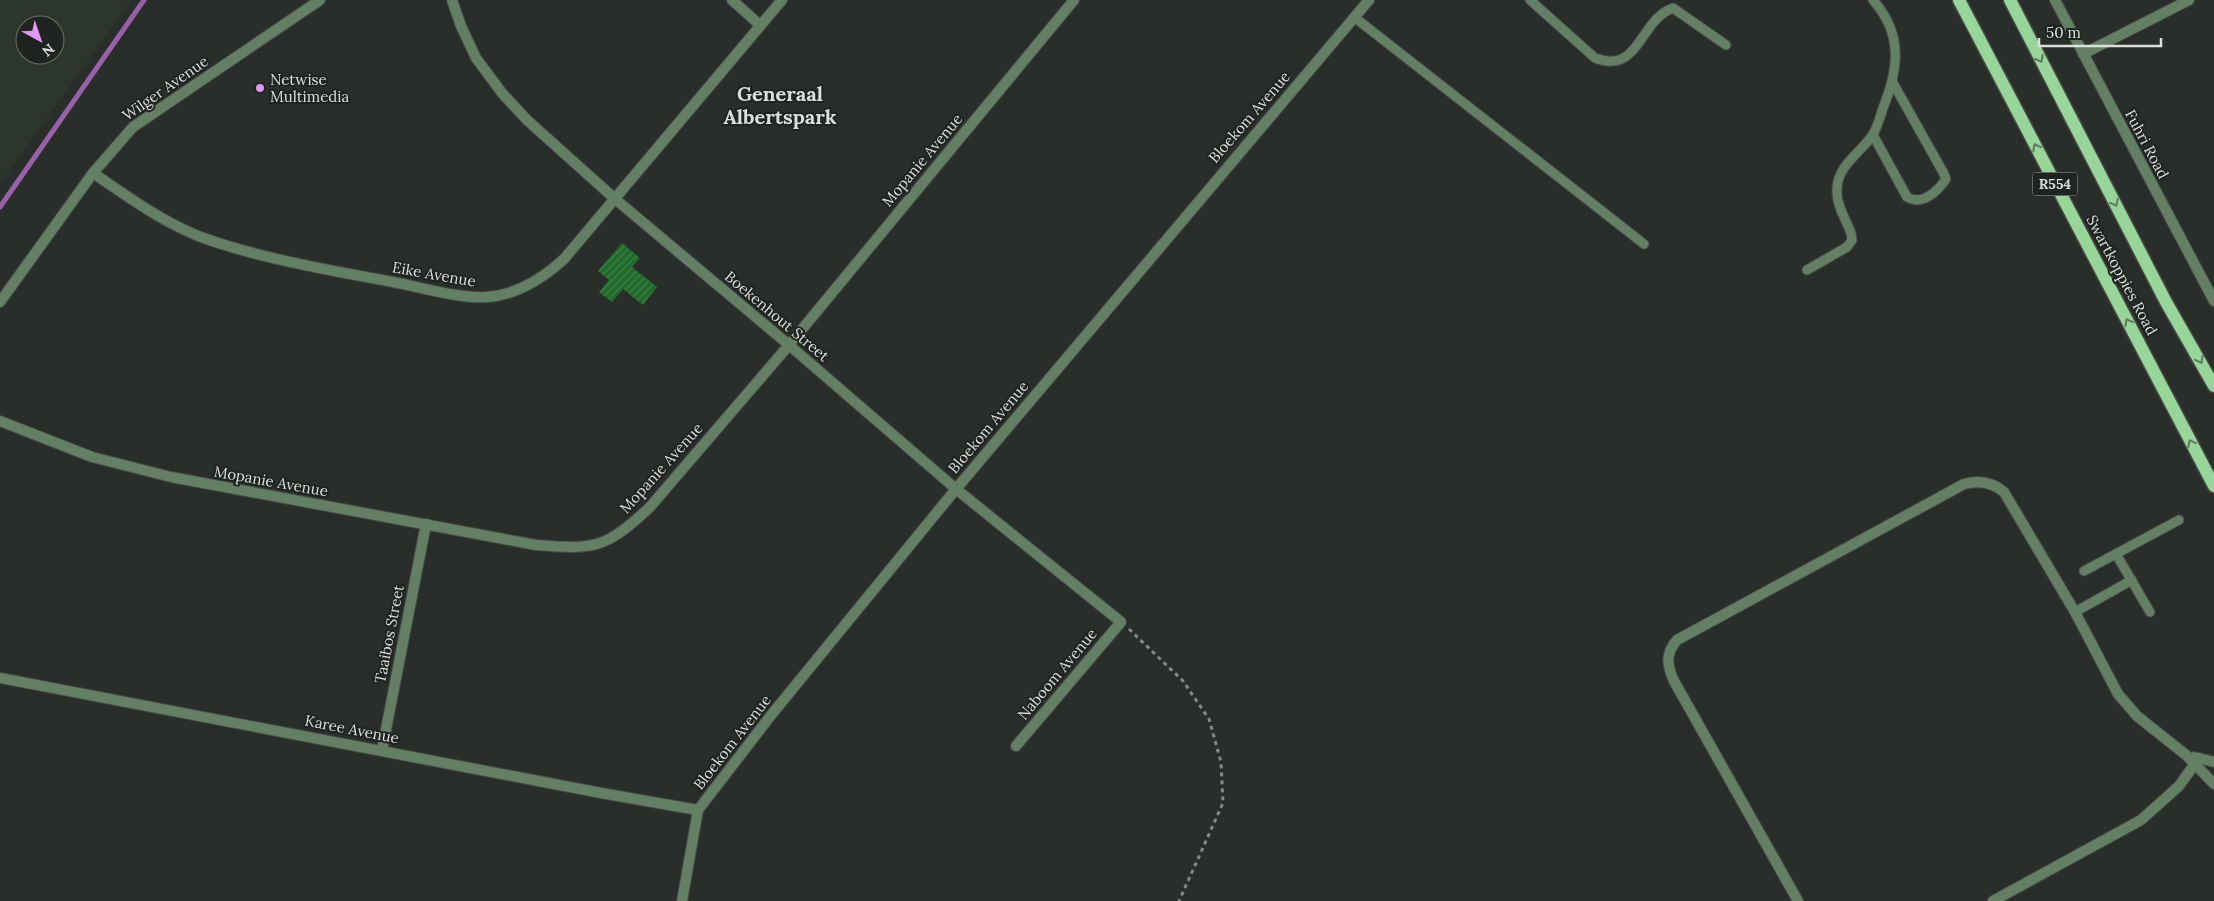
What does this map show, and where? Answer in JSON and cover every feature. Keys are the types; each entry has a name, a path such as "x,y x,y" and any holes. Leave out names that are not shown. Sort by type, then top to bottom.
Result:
{"main road":[{"name":"Swartkoppies Road","path":"1959,0 2214,486"},
{"name":"Swartkoppies Road","path":"2010,0 2166,302 2214,386"}],"street":[{"name":"Wilger Avenue","path":"0,302 93,173 133,127 320,0"},
{"name":"Boekenhout Street","path":"452,0 461,26 476,58 502,93 527,120 614,198 956,489 1121,622"},
{"path":"732,0 760,25"},
{"name":"Eike Avenue","path":"93,173 154,213 200,236 243,250 357,275 467,296 487,297 512,292 528,286 547,274 564,259 782,0"},
{"name":"Mopanie Avenue","path":"0,421 92,457 180,479 536,545 576,548 592,546 611,539 628,528 650,507 789,345 1074,0"},
{"name":"Bloekom Avenue","path":"682,901 698,810 772,714 956,489 1369,0"},
{"name":"Fuhri Road","path":"2055,0 2214,301"},
{"path":"2083,54 2189,0"},
{"path":"1798,901 1674,681 1668,667 1667,658 1671,646 1677,640 1964,484 1972,482 1996,486 2004,492 2075,612 2118,694 2137,716 2186,755 2197,761 2214,784"},
{"name":"Taaibos Street","path":"382,750 426,524"},
{"name":"Naboom Avenue","path":"1016,746 1121,622"},
{"name":"Karee Avenue","path":"0,678 382,750 601,794 698,810"},
{"path":"2197,761 2214,762"},
{"path":"1993,901 2141,820 2179,786 2197,761"}],"lane":[{"path":"1530,0 1595,58 1604,61 1615,63 1625,59 1662,12 1673,8 1726,45"},
{"path":"1807,270 1847,247 1852,240 1836,190 1839,178 1843,168 1873,135 1893,82 1895,42 1885,17 1873,0"},
{"path":"1354,17 1644,244"},
{"path":"1873,135 1907,197 1914,201 1922,200 1941,187 1946,179 1943,172 1893,82"},
{"path":"2084,571 2179,520"},
{"path":"2116,554 2150,612"},
{"path":"2075,612 2132,580"}],"path":[{"path":"1121,622 1183,681 1209,719 1221,762 1223,802 1179,901"}],"shaded area":[{"path":"0,0 131,0 0,184"}],"building":[{"path":"622,243 640,258 632,267 657,287 643,305 623,289 612,302 599,292 609,280 598,271"}],"waterway":[{"path":"0,207 144,0"}],"place":[{"name":"Netwise Multimedia","path":"260,88"}],"district":[{"name":"Generaal Albertspark","path":"780,104"}]}
